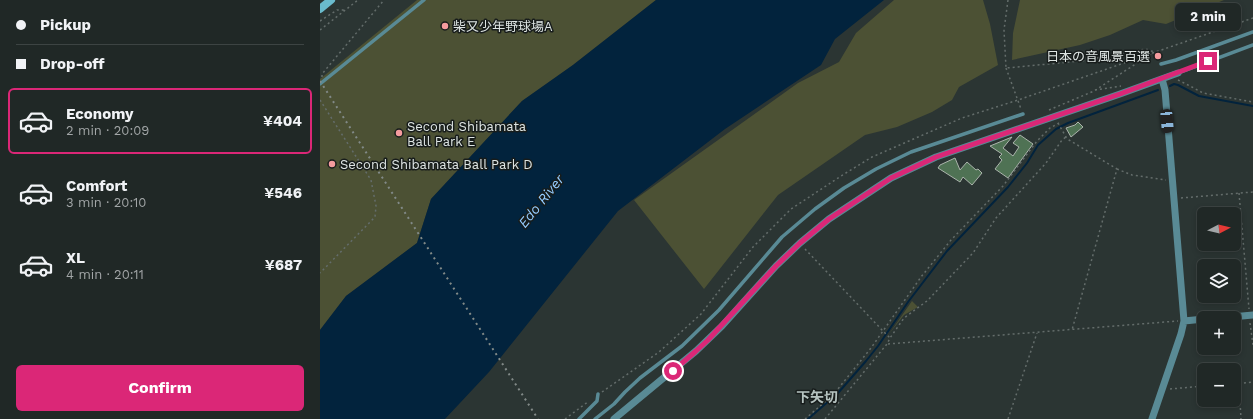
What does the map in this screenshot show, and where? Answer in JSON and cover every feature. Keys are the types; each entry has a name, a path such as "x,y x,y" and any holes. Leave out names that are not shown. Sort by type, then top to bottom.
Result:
{"main road":[{"path":"320,9 331,0"}],"street":[{"path":"614,419 696,351 722,326 776,266 800,243 829,219 891,178 936,157 1178,73"},
{"path":"1152,419 1184,321 1165,78"},
{"path":"1241,317 1251,316"},
{"path":"1184,321 1197,320"}],"lane":[{"path":"320,84 424,0"},
{"path":"1161,64 1253,32"},
{"path":"1178,73 1253,45"},
{"path":"595,419 614,404 640,378 682,346 719,310 782,237 815,209 844,188 876,169 911,152 1023,114"},
{"path":"578,419 597,401 598,394"}],"path":[{"path":"320,30 358,0"},
{"path":"322,76 322,74 384,0"},
{"path":"1008,0 1004,30 1006,68 1023,114"},
{"path":"320,21 337,10 346,10"},
{"path":"1006,68 1081,61 1146,49 1154,52 1094,91 1049,110"},
{"path":"1157,51 1161,64"},
{"path":"1165,78 1190,86 1203,94 1253,102"},
{"path":"320,100 371,180 376,206 375,217 320,274"},
{"path":"805,419 833,395 871,348 921,278 951,240 1003,186 1037,141 1050,128 1058,123 1066,137 1117,169 1132,175 1172,181"},
{"path":"824,419 888,344 890,338 904,318 927,301 972,253 996,218 1046,163 1066,137"},
{"path":"1072,330 1117,169"},
{"path":"1174,198 1253,192"},
{"path":"1240,193 1253,345"},
{"path":"800,243 890,338"},
{"path":"888,344 1184,321"},
{"path":"1008,419 1037,333"},
{"path":"1241,383 1253,382"},
{"path":"1162,390 1197,387"},
{"path":"1240,407 1241,419"}],"green space":[{"path":"417,0 656,0 573,65 522,101 431,199 417,243 346,296 320,330 320,79"},
{"path":"894,0 983,0 990,24 998,65 959,87 952,100 932,112 897,127 865,135 778,195 704,289 634,200 798,83 839,62 856,33"},
{"path":"1020,0 1224,0 1166,24 1143,20 1110,35 1080,45 1012,60 1013,33"},
{"path":"912,301 918,307 904,315 889,334"}],"water":[{"name":"Edo River","path":"656,0 884,0 835,39 821,65 725,129 618,211 489,372 445,419 320,419 320,330 346,296 417,243 431,199 522,101 573,65"}],"building":[{"path":"1078,122 1083,127 1071,137 1066,128 1075,125"},
{"path":"1020,135 1033,144 1008,178 995,169 1002,160 999,157 1002,154 990,146 1012,137 1003,148 1013,156 1019,147 1013,143"},
{"path":"955,158 960,170 967,162 982,173 972,185 963,177 960,182 938,168 940,165"}],"waterway":[{"path":"1170,86 1174,84 1178,85 1199,96 1253,106"},
{"path":"808,419 838,393 866,361 947,251 1008,187 1027,163 1038,145 1056,129 1068,123 1158,90"}],"railway":[{"path":"320,81 538,419"}],"place":[{"name":"柴又少年野球場A","path":"445,26"},
{"name":"日本の音風景百選","path":"1158,56"},
{"name":"Second Shibamata Ball Park E","path":"399,133"},
{"name":"Second Shibamata Ball Park D","path":"332,164"}],"district":[{"name":"下矢切","path":"817,397"}],"route":[{"path":"673,371 722,326 776,266 800,243 829,219 891,178 936,157 1120,94 1150,82 1166,78 1208,61"}]}
